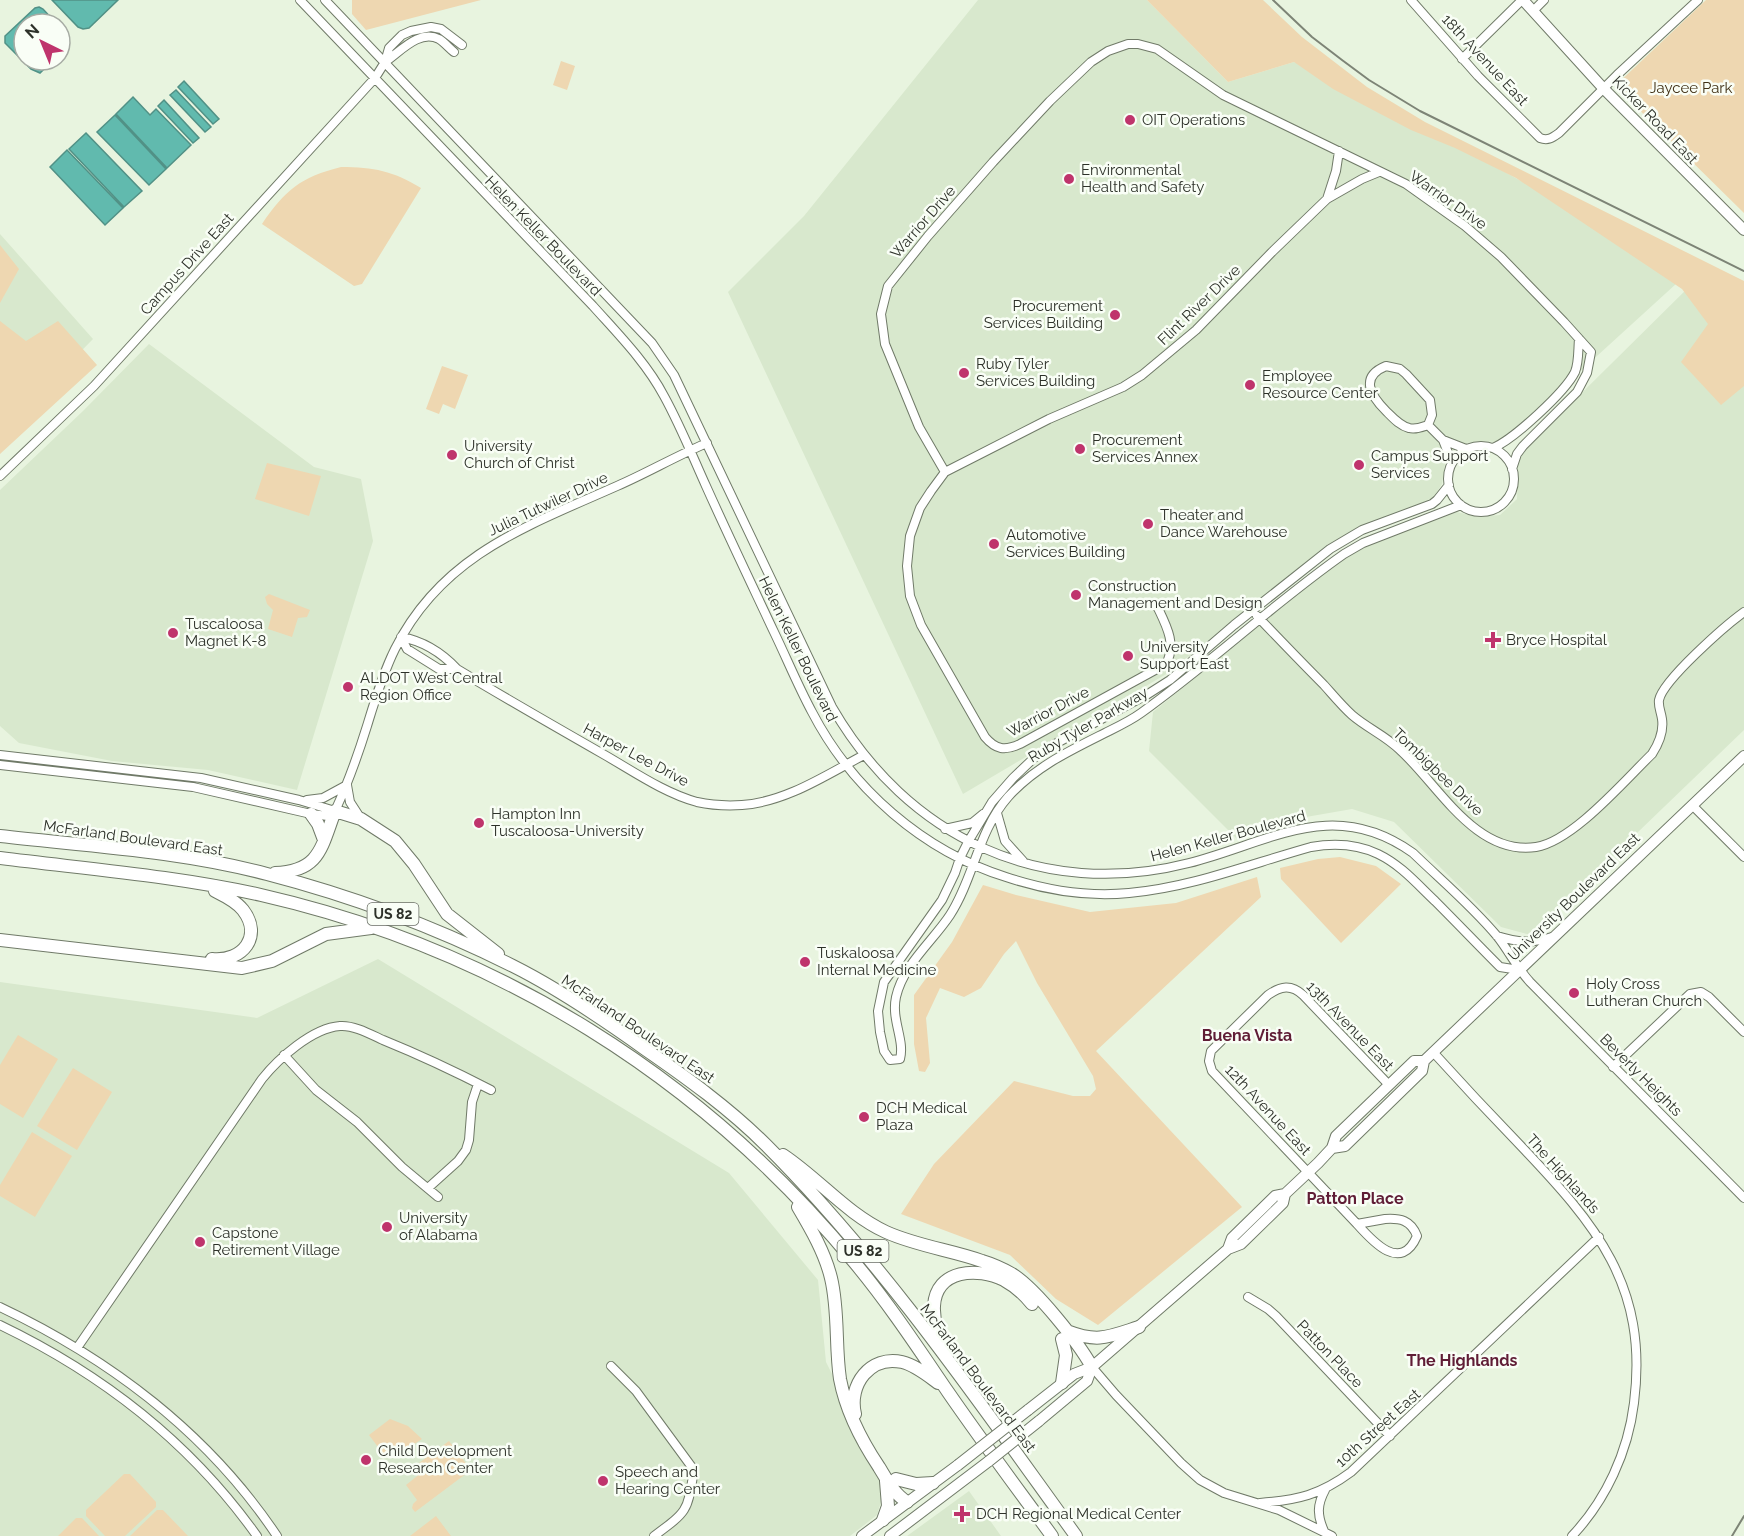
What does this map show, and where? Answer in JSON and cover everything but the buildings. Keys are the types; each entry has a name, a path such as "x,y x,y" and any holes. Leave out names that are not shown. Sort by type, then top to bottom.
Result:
{"highway":[{"path":"265,873 285,873 303,868 312,862 319,853 335,811 361,819 395,840 447,914 516,967"},
{"path":"310,814 318,824 324,840"},
{"name":"McFarland Boulevard East","path":"0,836 186,857 265,873 385,910 455,939 516,967 579,1005 678,1072 765,1143 871,1260 952,1366 1076,1536"},
{"name":"McFarland Boulevard East","path":"0,858 204,885 268,897 375,927 436,951 511,986 608,1041 678,1089 735,1137 787,1188 861,1270 914,1341 1051,1536"},
{"path":"0,932 221,960 233,958 249,941 249,921 239,904 204,885"},
{"path":"0,940 242,968 272,961 326,934 375,927"},
{"path":"765,1143 798,1165 866,1221 911,1241 983,1261 1011,1273 1027,1286 1064,1335 1066,1355 1062,1383"},
{"path":"787,1188 812,1230 831,1277 840,1377 846,1407 868,1451 891,1478 916,1484 933,1483"},
{"path":"952,1366 938,1334 934,1304 941,1286 951,1278 961,1273 981,1273 995,1276 1009,1283 1027,1298 1064,1335 1084,1351 1092,1367"},
{"path":"1064,1335 1104,1339 1139,1327"},
{"path":"907,1502 898,1497 891,1478 855,1413 853,1400 858,1381 867,1371 879,1364 898,1361 924,1373 947,1391"},
{"path":"883,1520 888,1506 891,1478"}],"main road":[{"name":"Kicker Road East","path":"1522,0 1603,88 1744,230"},
{"name":"University Boulevard East","path":"1332,1148 1345,1146 1422,1071 1424,1060 1432,1052 1744,756"},
{"name":"University Boulevard East","path":"862,1536 958,1465 1074,1374 1092,1367 1228,1249 1232,1238 1275,1196 1285,1194 1308,1173 1332,1148 1336,1136 1414,1061 1424,1060"},
{"name":"University Boulevard East","path":"890,1536 1040,1421 1087,1381 1092,1367"}],"street":[{"name":"Helen Keller Boulevard","path":"300,0 630,347 663,394 812,713 846,764 873,796 910,829 974,865 1023,883 1076,893 1126,893 1177,887 1311,847 1326,844 1350,846 1377,854 1393,862 1500,967 1519,970"},
{"name":"Helen Keller Boulevard","path":"325,0 645,334 674,375 832,707 864,755 882,777 903,796 945,829 979,848 1040,867 1090,874 1140,873 1189,863 1305,827 1347,825 1379,834 1400,843 1413,853 1497,936 1512,955 1519,970"},
{"name":"18th Avenue East","path":"1411,0 1462,59 1540,138 1545,140 1552,138 1603,88"},
{"path":"1462,59 1522,0"},
{"path":"1533,11 1544,0"},
{"path":"1603,88 1698,0"},
{"name":"Campus Drive East","path":"0,476 94,386 375,78 385,62 389,48 395,42 411,30 421,27 441,28 462,45"},
{"path":"385,62 419,38 439,39 454,52"},
{"name":"Warrior Drive","path":"1157,606 1172,644 1171,656 1166,664 1020,744 1001,749 991,745 965,705 913,606 907,576 910,536 925,499 945,472 919,427 887,352 881,324 884,295 911,255 1050,101 1091,62 1108,51 1128,44 1157,49 1222,95 1406,184 1465,226 1501,257 1591,352 1584,383 1523,446 1517,454 1512,469"},
{"name":"Flint River Drive","path":"1327,199 1336,171 1338,151"},
{"name":"Flint River Drive","path":"945,472 1049,419 1123,387 1150,369 1196,330 1327,199 1379,172"},
{"path":"1493,448 1508,460 1512,469 1514,478 1511,494 1497,508 1479,512 1455,500 1449,485 1452,463 1466,450 1475,447 1493,448 1506,442 1517,433 1565,386 1576,367 1579,339"},
{"path":"1386,366 1393,366 1410,378 1430,400 1432,416 1428,425 1418,429 1408,428 1396,421 1383,408 1370,389 1375,372 1386,366"},
{"path":"1428,425 1443,440 1466,450"},
{"path":"1443,440 1452,463"},
{"name":"Julia Tutwiler Drive","path":"335,811 347,784 382,680 401,637 417,613 458,569 511,534 623,484 707,443"},
{"name":"Ruby Tyler Parkway","path":"1449,485 1432,504 1362,530 1330,549 1170,680 1055,744 1034,758 1000,792 968,842 951,882 937,907 884,982 878,1011 881,1042 890,1060 900,1059 903,1049 896,1027 896,999 907,974 951,914 968,881 979,848 997,813 1018,786 1046,764 1140,714 1183,684 1328,565 1363,543 1461,505"},
{"name":"Tombigbee Drive","path":"1252,611 1352,714 1401,750 1467,822 1495,841 1522,848 1553,843 1571,832 1652,754 1660,741 1662,731 1659,700 1664,688 1744,612"},
{"name":"Harper Lee Drive","path":"401,637 417,640 426,645 450,661 457,669 649,780 695,801 713,805 743,805 767,801 794,792 864,755"},
{"name":"Harper Lee Drive","path":"401,637 407,649 439,669 457,669"},
{"path":"0,755 201,778 299,800 335,811"},
{"path":"0,765 193,787 310,814 328,816 335,811"},
{"path":"299,800 323,798 347,784 350,802 361,819"},
{"path":"1692,805 1744,857"},
{"path":"945,829 972,823 986,812"},
{"path":"997,813 1005,841 1025,863"},
{"path":"937,907 951,914"},
{"path":"1497,936 1519,943 1540,941 1555,936"},
{"path":"895,965 907,974"},
{"name":"Beverly Heights","path":"1519,970 1744,1198"},
{"name":"12th Avenue East","path":"1291,988 1276,989 1268,995 1211,1051 1210,1065 1212,1071 1232,1093 1377,1245 1386,1251 1395,1253 1405,1251 1413,1245 1417,1236 1413,1226 1405,1221 1395,1219 1357,1224"},
{"name":"13th Avenue East","path":"1291,988 1303,995 1389,1085"},
{"path":"1613,1067 1690,994 1701,992 1709,997 1744,1032"},
{"path":"77,1348 255,1089 272,1066 294,1047 336,1026 344,1026 417,1054 491,1090"},
{"name":"The Highlands","path":"1432,1052 1572,1202 1599,1237 1617,1269 1628,1303 1636,1343 1632,1419 1617,1467 1592,1511 1572,1536"},
{"path":"284,1056 316,1090 357,1122 396,1162 438,1197"},
{"path":"428,1188 458,1161 466,1150 472,1102 478,1084"},
{"name":"10th Street East","path":"1260,1503 1293,1500 1325,1490 1351,1472 1599,1237"},
{"name":"Patton Place","path":"1248,1297 1276,1316 1390,1436"},
{"path":"0,1307 77,1348 139,1390 185,1429 229,1475 277,1536"},
{"path":"0,1325 78,1366 138,1409 200,1466 257,1536"},
{"path":"612,1366 636,1391 694,1470 688,1506 681,1516 654,1536"},
{"path":"1092,1367 1181,1463 1200,1480 1224,1493 1260,1503 1328,1534"},
{"path":"1325,1490 1318,1512 1328,1534"}],"shaded area":[{"path":"978,0 1147,0 1228,82 1294,62 1338,80 1688,273 1507,438 1494,442 1466,443 1445,464 1442,484 1433,498 1337,540 1168,673 963,794 728,292 804,216"},
{"path":"0,234 93,339 0,434"},
{"name":"Bryce Hospital","path":"1697,279 1744,298 1744,730 1531,935 1501,927 1394,822 1352,809 1306,817 1237,839 1149,751 1153,712 1330,568 1358,550 1457,512 1478,517 1500,515 1517,499 1518,462 1522,452"},
{"name":"Tuscaloosa Magnet K-8","path":"149,344 314,467 361,479 373,541 297,790 208,770 112,761 19,743 0,726 0,490"},
{"name":"University of Alabama","path":"378,959 729,1173 818,1280 826,1362 870,1450 884,1492 877,1515 850,1536 0,1536 0,982 257,1018"},
{"name":"DCH Regional Medical Center","path":"969,1491 1001,1536 907,1536"}],"green space":[{"path":"352,0 481,0 366,30 352,14"},
{"path":"1147,0 1263,0 1302,37 1367,87 1425,122 1744,281 1744,386 1721,405 1681,362 1708,324 1682,289 1516,178 1455,148 1411,130 1333,89 1294,62 1228,82"},
{"name":"Jaycee Park","path":"1706,0 1744,0 1744,213 1615,86"},
{"path":"561,61 575,66 567,90 553,85"},
{"path":"341,167 383,171 421,188 362,284 354,286 262,224 278,202 295,186 315,175"},
{"path":"0,245 19,269 0,303"},
{"path":"0,321 26,341 58,321 97,365 0,454"},
{"path":"442,366 468,375 455,409 443,404 439,414 426,409"},
{"path":"267,463 321,476 309,516 255,499"},
{"path":"269,594 310,610 307,617 298,618 292,637 268,629 273,610 267,604 265,597"},
{"path":"1340,857 1376,866 1401,884 1341,943 1281,879 1280,868 1318,859"},
{"path":"1257,877 1261,897 1096,1051 1242,1207 1098,1325 1056,1299 1010,1255 901,1214 934,1164 1014,1081 1073,1096 1090,1096 1096,1089 1093,1076 1037,983 1016,941 1004,954 981,988 964,997 940,988 926,1018 930,1063 925,1072 919,1071 914,1044 914,995 952,942 983,885 1090,912 1176,903"},
{"path":"18,1035 58,1059 23,1118 0,1104 0,1065"},
{"path":"73,1068 112,1092 77,1150 37,1126"},
{"path":"32,1132 72,1156 35,1217 0,1196 0,1185"},
{"path":"390,1419 408,1426 422,1439 408,1448 400,1444 384,1455 369,1435"},
{"path":"449,1441 471,1470 415,1512 412,1508 417,1500 406,1485 421,1473 418,1468 419,1463"},
{"path":"124,1474 130,1474 156,1502 156,1507 125,1536 105,1536 86,1516 86,1510"},
{"path":"157,1510 163,1510 188,1536 130,1536"},
{"path":"436,1516 451,1536 410,1536"},
{"path":"76,1518 82,1518 99,1536 58,1536"}],"water":[{"path":"52,0 118,0 89,28 78,27 72,21 72,12 64,12"},
{"path":"39,7 46,12 31,12"},
{"path":"12,29 12,50 5,43 5,36"},
{"path":"184,81 219,119 213,124 178,87"},
{"path":"176,90 211,127 205,132 170,95"},
{"path":"133,97 150,115 156,109 191,145 167,168 116,114"},
{"path":"164,100 199,138 193,143 158,106"},
{"path":"115,115 166,169 149,185 97,132"},
{"path":"86,133 142,191 124,207 69,149"},
{"path":"67,150 123,208 105,225 50,167"}],"railway":[{"path":"1273,0 1312,37 1342,60 1369,80 1420,111 1744,271"},
{"path":"1732,1536 1744,1516"}],"place":[{"name":"OIT Operations","path":"1130,120"},
{"name":"Environmental Health and Safety","path":"1069,179"},
{"name":"Procurement Services Building","path":"1115,315"},
{"name":"Ruby Tyler Services Building","path":"964,373"},
{"name":"Employee Resource Center","path":"1250,385"},
{"name":"Procurement Services Annex","path":"1080,449"},
{"name":"University Church of Christ","path":"452,455"},
{"name":"Campus Support Services","path":"1359,465"},
{"name":"Theater and Dance Warehouse","path":"1148,524"},
{"name":"Automotive Services Building","path":"994,544"},
{"name":"Construction Management and Design","path":"1076,595"},
{"name":"Tuscaloosa Magnet K-8","path":"173,633"},
{"name":"Bryce Hospital","path":"1493,640"},
{"name":"University Support East","path":"1128,656"},
{"name":"ALDOT West Central Region Office","path":"348,687"},
{"name":"Hampton Inn Tuscaloosa-University","path":"479,823"},
{"name":"Tuskaloosa Internal Medicine","path":"805,962"},
{"name":"Holy Cross Lutheran Church","path":"1574,993"},
{"name":"DCH Medical Plaza","path":"864,1117"},
{"name":"University of Alabama","path":"387,1227"},
{"name":"Capstone Retirement Village","path":"200,1242"},
{"name":"Child Development Research Center","path":"366,1460"},
{"name":"Speech and Hearing Center","path":"603,1481"},
{"name":"DCH Regional Medical Center","path":"962,1514"}],"district":[{"name":"Buena Vista","path":"1247,1035"},
{"name":"Patton Place","path":"1355,1198"},
{"name":"The Highlands","path":"1462,1360"}]}
